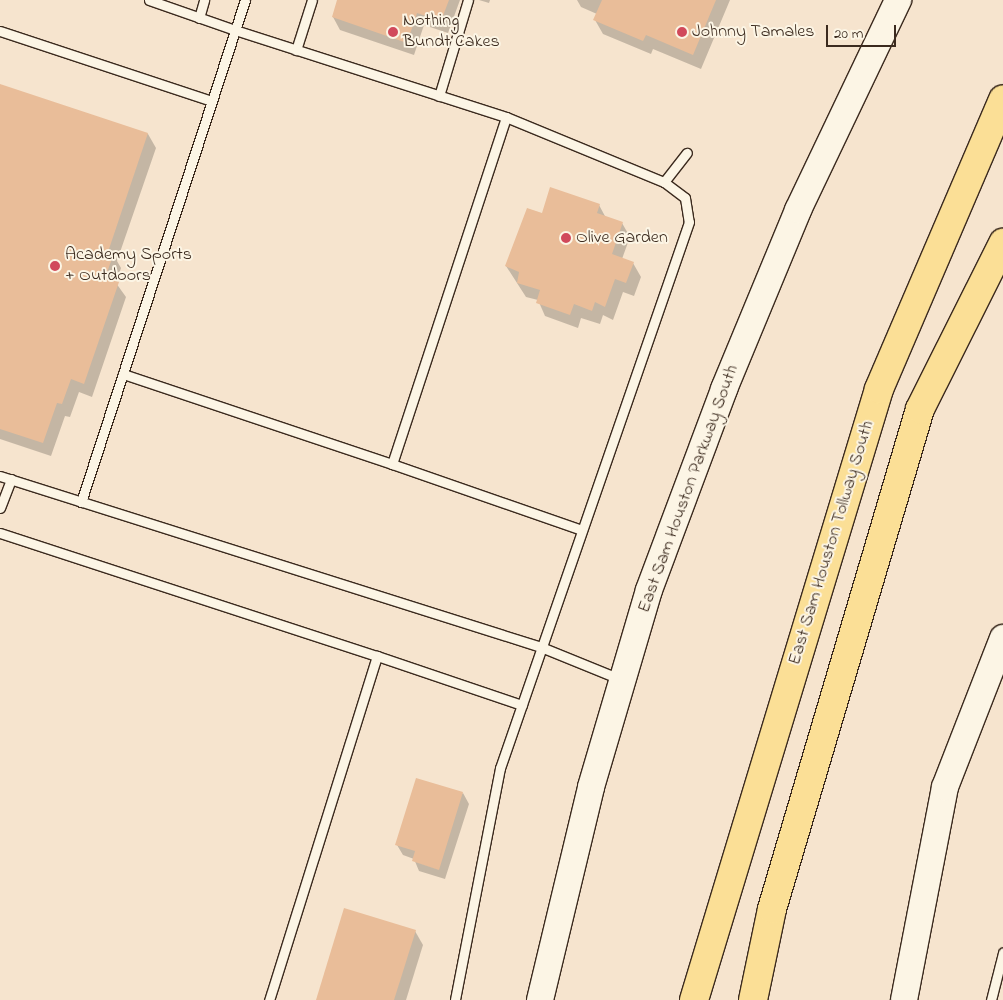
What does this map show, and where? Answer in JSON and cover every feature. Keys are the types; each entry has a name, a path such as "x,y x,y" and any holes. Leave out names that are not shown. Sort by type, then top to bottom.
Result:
{"highway":[{"name":"East Sam Houston Tollway South","path":"694,1000 878,388 1003,99"},
{"path":"753,1000 772,909 920,409 1003,244"}],"main road":[{"name":"East Sam Houston Parkway South","path":"540,1000 591,787 650,590 724,389 798,210 898,0"},
{"path":"867,65 909,0"},
{"path":"904,1000 945,787 1003,638"}],"lane":[{"path":"150,0 198,18 506,118 664,182 685,198 689,222 500,768 455,1000"},
{"path":"198,18 204,0"},
{"path":"81,502 245,0"},
{"path":"296,50 312,0"},
{"path":"439,96 468,0"},
{"path":"0,31 212,101"},
{"path":"392,464 506,118"},
{"path":"664,182 688,154"},
{"path":"122,374 582,530"},
{"path":"0,476 541,647 623,680"},
{"path":"0,508 11,479"},
{"path":"0,533 522,705"},
{"path":"268,1000 377,656"},
{"path":"991,1000 999,982 1003,953"}],"building":[{"name":"Nothing Bundt Cakes","path":"337,0 449,0 441,21 417,13 407,43 332,17"},
{"name":"Johnny Tamales","path":"602,0 716,0 693,55 646,35 643,41 593,20"},
{"name":"Academy Sports + Outdoors","path":"0,84 148,133 108,252 114,253 105,278 119,282 84,384 71,379 62,404 57,403 43,443 0,429"},
{"name":"Olive Garden","path":"550,187 600,204 597,213 623,222 612,254 634,262 626,283 615,279 605,307 595,302 592,311 574,304 570,315 536,303 540,290 517,283 519,272 505,266 527,208 542,213"},
{"path":"416,778 463,792 439,870 412,861 415,851 395,845"},
{"path":"344,908 416,930 394,1000 316,1000"}],"place":[{"name":"Nothing Bundt Cakes","path":"393,32"},
{"name":"Johnny Tamales","path":"682,32"},
{"name":"Olive Garden","path":"566,238"},
{"name":"Academy Sports + Outdoors","path":"55,266"}]}
